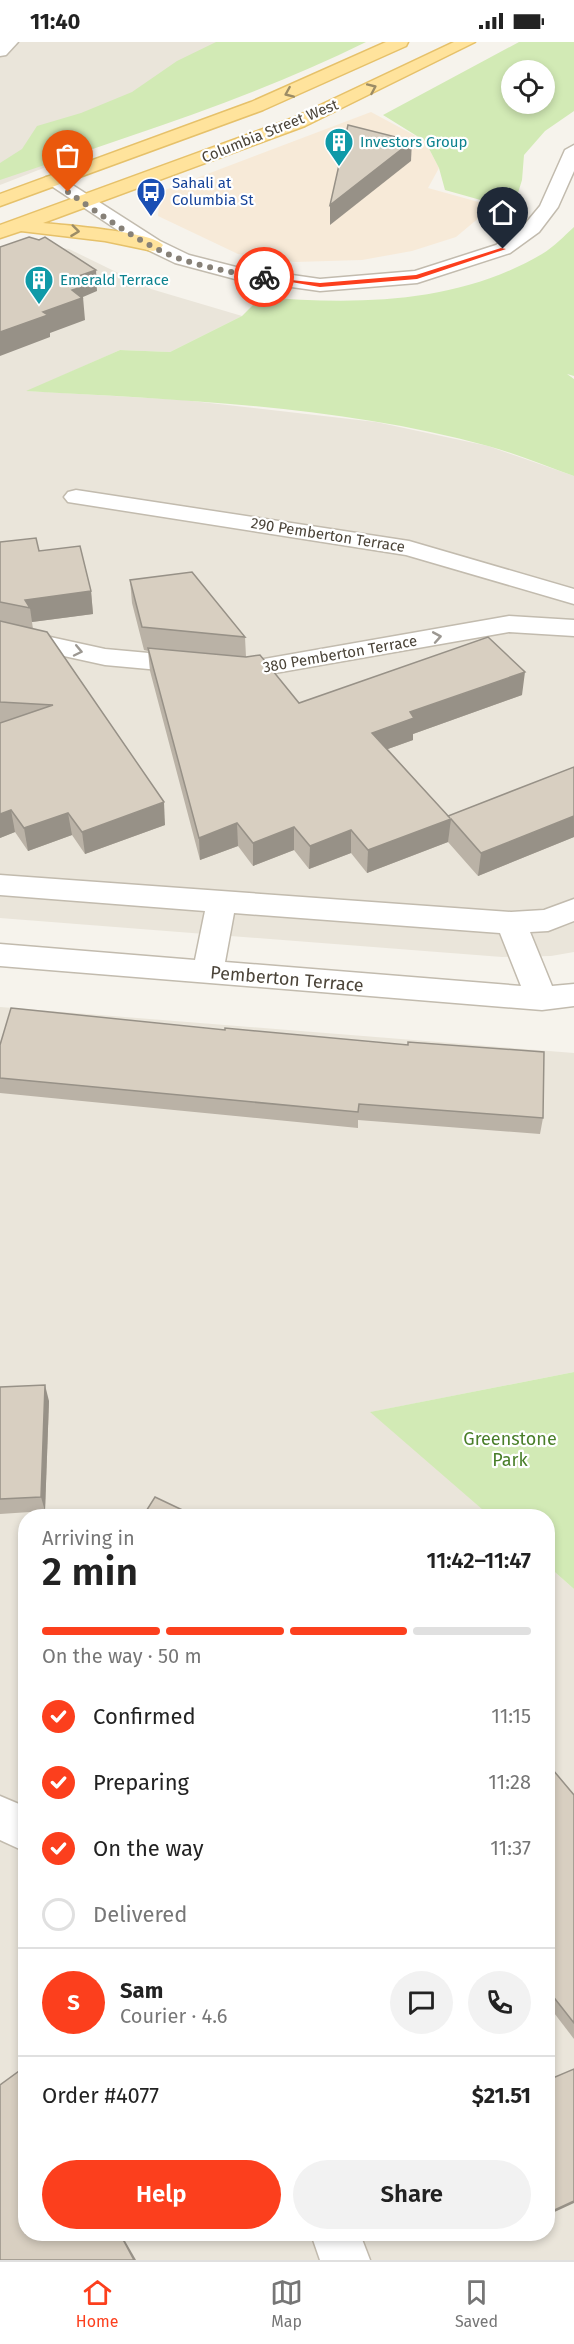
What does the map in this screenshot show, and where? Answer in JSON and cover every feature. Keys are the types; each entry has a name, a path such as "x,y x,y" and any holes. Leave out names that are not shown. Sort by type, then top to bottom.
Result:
{"main road":[{"name":"Columbia Street West","path":"0,200 257,106 400,42"},
{"name":"Columbia Street West","path":"8,229 299,122 467,42"},
{"path":"8,229 105,234 153,245"}],"street":[{"path":"0,51 10,42"},
{"path":"52,181 153,245 182,259 235,273 320,285 417,277 503,249 532,228 549,207 574,150"},
{"name":"290 Pemberton Terrace","path":"76,497 409,548 574,597"},
{"name":"380 Pemberton Terrace","path":"0,634 105,657 247,670 509,624 574,628"},
{"path":"0,885 511,923 548,920 574,909"},
{"path":"208,972 221,901"},
{"path":"511,923 542,999"},
{"name":"Pemberton Terrace","path":"0,955 542,999 574,995"},
{"path":"0,1817 18,1827"},
{"path":"338,2241 345,2260"}],"shaded area":[{"path":"0,42 352,42 259,84 0,185"},
{"path":"371,112 425,141 439,168 428,188 493,206 456,237 412,251 362,260 295,262 238,254 158,216 160,192"},
{"path":"27,243 69,249 151,289 242,316 170,352 120,350 28,391 183,400 376,422 488,446 574,476 574,952 551,956 502,957 0,918 0,252"},
{"path":"0,1007 574,1053 574,1372 371,1412 483,1509 18,1509 18,2241 555,2241 555,1572 574,1589 574,2260 0,2260"}],"green space":[{"path":"216,42 366,42 322,63 231,100 0,180 0,163 22,149 37,126 81,113 132,92 177,61"},
{"path":"519,42 574,42 574,111 545,131 524,155 522,180 513,209 445,190 439,168 425,141 383,115"},
{"path":"574,227 574,376 567,374 574,379 574,476 488,446 374,421 258,406 26,391 120,350 170,352 242,316 261,297 333,301 370,300 441,292 476,283 509,271 542,254"},
{"name":"Greenstone Park","path":"574,1372 574,1589 555,1572 555,1509 482,1509 370,1412"}],"building":[{"path":"348,125 412,141 330,205"},
{"name":"Emerald Terrace","path":"29,237 39,240 45,237 96,270 70,279 82,287 72,290 82,298 43,312 48,315 0,332 0,247"},
{"path":"36,538 39,551 80,546 91,591 25,600 30,608 0,602 0,542"},
{"path":"192,572 245,637 142,627 130,580"},
{"path":"0,621 47,632 164,802 82,832 68,813 24,828 11,810 0,814 0,723 53,705 0,702"},
{"path":"488,637 525,672 410,712 414,718 372,733 448,816 574,767 574,816 481,853 451,819 368,850 351,830 310,846 294,827 253,843 237,823 199,838 148,648 246,657 260,655 299,703"},
{"path":"11,1008 225,1030 225,1028 408,1045 408,1042 544,1052 543,1118 359,1104 358,1112 0,1078 0,1045"},
{"path":"45,1385 41,1497 0,1499 0,1387"},
{"path":"155,1497 180,1509 147,1509"},
{"path":"555,1772 574,1795 574,2023 555,1999"},
{"path":"574,2069 574,2201 555,2210 555,2077"},
{"path":"18,2072 18,2241 124,2241 134,2260 0,2260 0,2085"}],"way so far":[{"path":"68,192 153,245 182,259 235,273 264,277"}],"place":[{"name":"Investors Group","path":"339,168"},
{"name":"Sahali at Columbia St","path":"151,218"},
{"name":"Emerald Terrace","path":"39,306"}],"route":[{"path":"264,277 320,285 417,277 503,249"}]}
